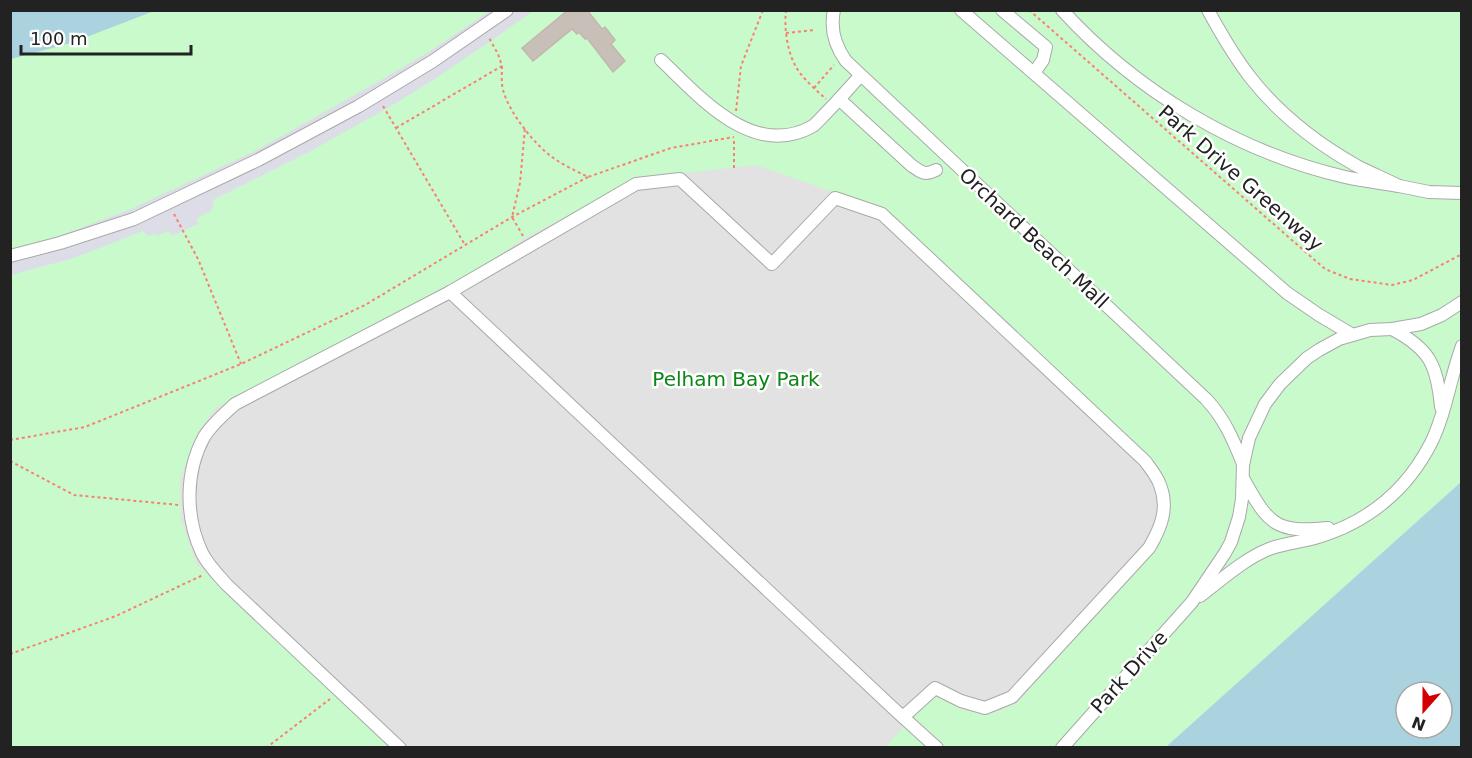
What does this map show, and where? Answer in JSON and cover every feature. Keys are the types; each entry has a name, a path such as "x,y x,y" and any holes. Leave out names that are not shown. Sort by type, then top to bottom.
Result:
{"street":[{"path":"10,256 60,243 134,219 258,160 377,96 507,10"},
{"name":"Orchard Beach Mall","path":"834,10 833,30 840,53 860,76 1206,399 1221,416 1243,465"},
{"path":"961,10 1287,293 1351,334"},
{"path":"1002,10 1046,47 1043,60 1034,73"},
{"path":"1062,10 1089,39 1124,69 1172,102 1221,131 1263,150 1344,177 1429,192 1461,193"},
{"path":"1208,10 1252,80 1282,111 1336,153 1399,186"},
{"path":"661,60 711,106 734,123 749,131 769,136 782,136 814,125 860,76"},
{"path":"836,103 922,173 928,174 936,170"},
{"path":"400,747 227,585 202,554 189,506 190,480 195,458 205,436 220,417 236,404 450,292 636,184 680,179 772,264 835,198 882,214 1145,461 1160,484 1164,505 1161,528 1149,548 1012,697 985,708 961,701 935,688 903,717"},
{"path":"450,292 937,747"},
{"name":"Park Drive","path":"1062,746 1192,602 1220,562 1231,542 1239,517 1243,465 1249,438 1264,404 1280,384 1318,350 1351,334 1421,324 1433,320 1461,302"},
{"name":"Park Drive","path":"1392,329 1416,344 1431,362 1439,387 1441,415"},
{"name":"Park Drive","path":"1192,602 1246,561 1281,545 1318,537 1358,521 1372,512 1400,487 1432,441 1461,346"},
{"name":"Park Drive","path":"1243,479 1258,506 1279,524 1295,530 1345,526"}],"path":[{"path":"734,168 734,123 741,66 763,10"},
{"path":"786,10 786,38 796,67 814,88 836,103"},
{"name":"Park Drive Greenway","path":"1029,10 1325,269 1350,279 1392,285 1413,279 1461,254"},
{"path":"483,27 498,54 502,66 503,91 517,119 544,151 588,177"},
{"path":"786,33 816,30"},
{"path":"814,88 840,58"},
{"path":"396,128 502,66"},
{"path":"377,96 465,245"},
{"path":"525,129 520,183 512,217 525,238"},
{"path":"10,440 85,427 241,364 365,305 512,217 588,177 670,148 734,136"},
{"path":"169,203 198,259 241,364"},
{"path":"10,461 74,495 189,506"},
{"path":"10,654 116,616 213,570"},
{"path":"266,747 340,691"}],"green space":[{"name":"Pelham Bay Park","path":"154,10 1461,11 1461,482 1167,747 11,748 11,59 71,43"}],"shaded area":[{"path":"490,11 533,11 391,106 307,153 213,200 211,211 197,218 198,224 172,236 169,231 157,236 155,234 148,236 143,231 74,258 11,275 11,250 59,236 131,209 255,151 427,53"},
{"path":"756,165 884,210 1140,449 1169,506 1165,529 1153,552 1017,703 994,713 978,713 964,710 939,696 931,698 885,747 390,748 196,563 181,519 180,479 198,432 216,408 464,278 525,238 640,178"}],"water":[{"path":"11,10 154,11 71,43 11,59"},
{"path":"1461,482 1461,747 1166,747"}],"building":[{"path":"568,10 587,10 602,29 605,27 615,40 611,44 625,61 613,72 587,38 585,39 579,32 577,34 572,29 533,61 522,48"}]}
